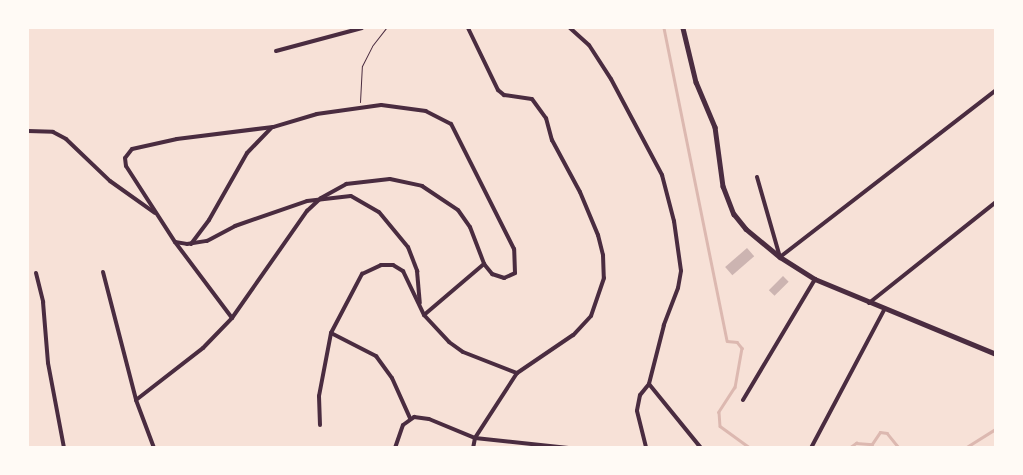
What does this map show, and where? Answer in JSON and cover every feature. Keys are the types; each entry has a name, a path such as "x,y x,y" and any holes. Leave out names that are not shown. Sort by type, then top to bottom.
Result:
{"street":[{"path":"276,51 362,28"},
{"path":"468,28 498,90 504,95 532,99 542,110 556,147 580,192 604,255 604,278 591,316 573,335 517,373 475,438 473,448"},
{"path":"570,28 589,45 611,79 662,175 674,221 681,271 678,288 664,325 649,384 640,395 637,411 646,448"},
{"path":"683,28 696,82 715,127 723,186 734,214 780,258 816,279 869,303 996,354"},
{"path":"780,258 996,90"},
{"path":"136,400 203,348 232,318 297,222 321,198 335,189 359,182 390,179 422,186 458,210 470,227 484,264 492,274 504,278 517,268 514,249 451,124 426,111 398,105 317,114 273,127 151,144 127,153 126,166 175,242 232,318"},
{"path":"191,244 209,220 247,153 258,139 273,127"},
{"path":"28,131 40,130 66,139 110,181 157,214"},
{"path":"757,177 780,258"},
{"path":"175,242 191,244 207,241 235,226 321,198 351,196 363,201 396,230 408,247 417,271 420,308"},
{"path":"869,303 996,202"},
{"path":"424,315 484,264"},
{"path":"320,425 319,396 331,333 362,274 381,265 392,265 403,271 424,315 463,352 517,373"},
{"path":"103,272 136,400 154,448"},
{"path":"36,273 43,302 48,363 64,448"},
{"path":"743,400 816,279"},
{"path":"811,448 885,308"},
{"path":"331,333 376,356 392,378 410,418"},
{"path":"649,384 701,448"},
{"path":"395,448 403,425 410,418 429,419 475,438 568,448"}],"path":[{"path":"360,109 362,66 372,46 386,28"}],"building":[{"path":"747,248 754,256 732,275 725,267"},
{"path":"783,276 789,282 775,296 769,290"}],"waterway":[{"path":"664,28 727,341 737,342 742,348 735,387 719,412 720,426 750,448"},
{"path":"965,448 996,429"},
{"path":"849,448 856,443 872,444 880,432 887,433 899,448"}]}
